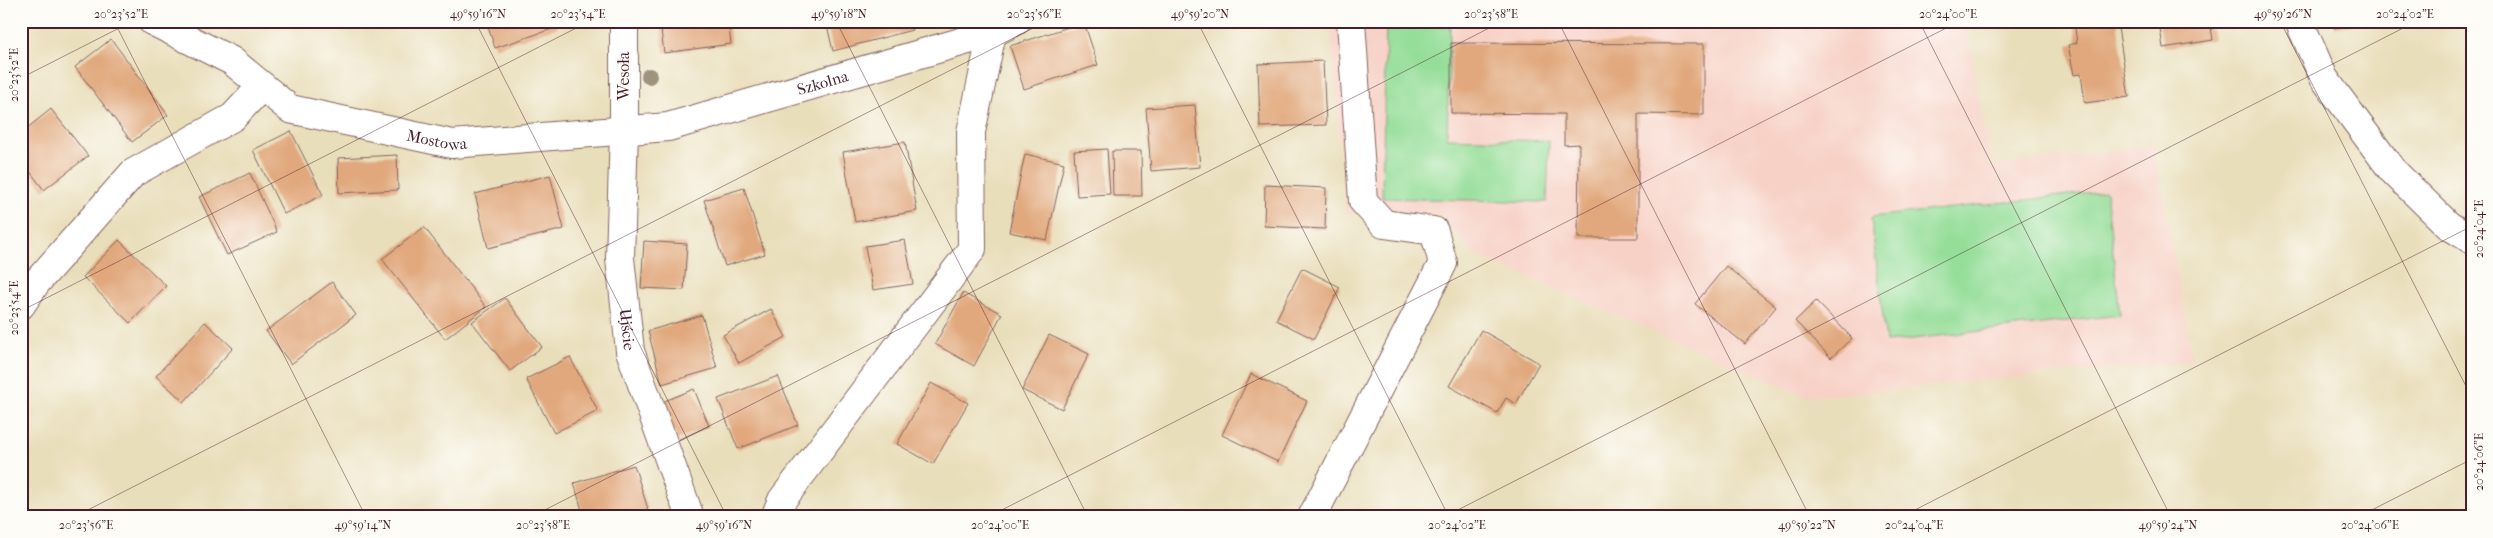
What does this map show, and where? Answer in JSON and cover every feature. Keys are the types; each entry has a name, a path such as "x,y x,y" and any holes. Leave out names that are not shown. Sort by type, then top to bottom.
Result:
{"street":[{"name":"Mostowa","path":"152,21 232,61 290,109 452,144 624,131"},
{"name":"Wesoła","path":"624,21 624,131"},
{"path":"1312,517 1443,263 1434,231 1384,224 1363,201 1351,21"},
{"path":"2300,21 2324,78 2392,170 2448,225 2472,240"},
{"path":"775,517 782,500 972,249 971,132 1004,27"},
{"name":"Szkolna","path":"624,131 668,126 1004,27"},
{"path":"21,305 36,284 133,173 233,117 262,86"},
{"name":"Ujście","path":"624,131 620,258 630,351 690,517"}],"shaded area":[{"path":"1330,21 1966,21 1991,166 2154,146 2193,361 1807,397 1475,255 1442,216 1346,214"}],"green space":[{"path":"1386,25 1450,27 1447,138 1549,141 1547,202 1382,198"},
{"path":"2106,191 2120,315 1886,342 1871,217"}],"building":[{"path":"486,21 556,21 558,27 495,48"},
{"path":"660,21 728,21 731,44 664,53"},
{"path":"826,21 910,21 912,30 833,51"},
{"path":"1191,21 1254,21 1254,24 1191,26"},
{"path":"2074,21 2117,21 2129,97 2085,103 2081,74 2074,75 2068,45 2077,43"},
{"path":"2159,21 2210,21 2213,40 2163,48"},
{"path":"2333,21 2367,21 2367,22 2334,28"},
{"path":"1084,22 1098,65 1024,89 1010,46"},
{"path":"111,39 168,115 132,142 75,67"},
{"path":"1451,43 1704,44 1704,115 1638,114 1638,238 1578,238 1579,144 1564,145 1564,114 1451,113"},
{"path":"1323,61 1326,125 1260,127 1258,64"},
{"path":"1195,105 1200,167 1151,171 1146,108"},
{"path":"51,109 88,156 44,190 21,160 21,133"},
{"path":"291,131 323,195 284,214 253,150"},
{"path":"905,142 917,211 855,222 843,152"},
{"path":"1107,149 1110,194 1077,196 1074,151"},
{"path":"1112,151 1141,151 1142,196 1113,196"},
{"path":"1025,154 1064,163 1047,240 1009,232"},
{"path":"397,155 398,190 339,193 338,158"},
{"path":"250,173 277,232 227,255 199,197"},
{"path":"550,175 564,229 488,248 475,194"},
{"path":"1265,185 1326,188 1325,229 1264,226"},
{"path":"744,188 765,254 725,266 704,200"},
{"path":"424,227 486,307 445,339 382,259"},
{"path":"119,240 166,286 130,323 83,277"},
{"path":"905,240 913,284 873,290 865,246"},
{"path":"644,241 687,244 684,290 641,288"},
{"path":"1726,266 1776,307 1745,344 1695,304"},
{"path":"1302,268 1340,287 1314,339 1276,320"},
{"path":"332,282 356,315 291,364 266,331"},
{"path":"963,293 1002,314 974,366 935,344"},
{"path":"505,298 542,347 510,371 472,322"},
{"path":"1816,301 1852,338 1831,358 1795,321"},
{"path":"771,309 786,337 739,363 723,335"},
{"path":"702,315 717,368 662,384 648,331"},
{"path":"205,322 233,348 184,402 156,376"},
{"path":"1481,330 1539,363 1516,404 1506,398 1497,413 1449,386"},
{"path":"1049,335 1089,354 1062,409 1022,390"},
{"path":"570,357 598,411 554,433 526,379"},
{"path":"1251,374 1307,401 1278,462 1222,435"},
{"path":"778,376 798,425 738,449 718,399"},
{"path":"931,383 968,403 933,464 897,444"},
{"path":"694,389 709,426 677,440 662,402"},
{"path":"634,465 648,509 623,517 584,517 574,483"},
{"path":"795,509 858,515 857,517 795,517"}]}
